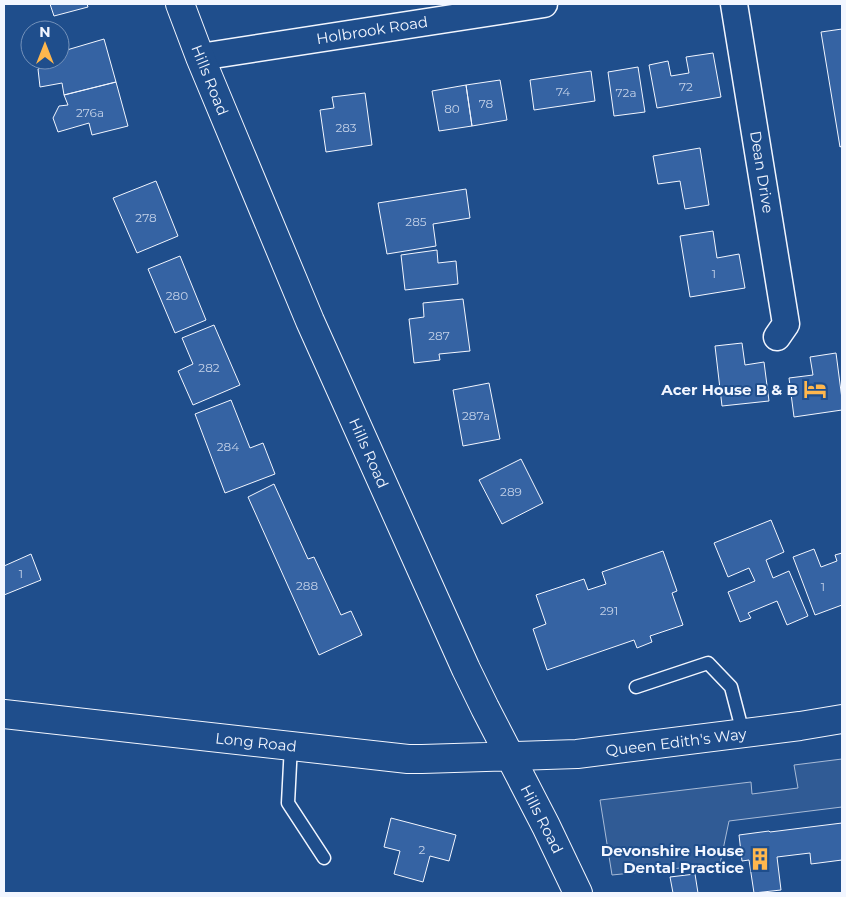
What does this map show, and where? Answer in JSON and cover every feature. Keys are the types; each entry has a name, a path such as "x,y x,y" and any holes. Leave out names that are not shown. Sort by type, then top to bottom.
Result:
{"main road":[{"name":"Hills Road","path":"180,4 310,321 466,669 578,893"},
{"name":"Long Road","path":"4,714 408,758 509,756"},
{"name":"Queen Edith's Way","path":"509,756 577,754 743,734 842,719"}],"street":[{"name":"Holbrook Road","path":"200,56 544,4"},
{"name":"Dean Drive","path":"734,4 786,324 777,337"}],"lane":[{"path":"636,687 708,664 731,687 743,734"},
{"path":"291,746 288,803 324,858"}],"shaded area":[{"path":"842,759 842,807 729,821 720,864 612,875 600,800 751,782 752,794 798,788 794,765"}],"building":[{"path":"50,4 87,4 88,7 54,16"},
{"path":"842,29 842,146 840,147 821,32"},
{"path":"104,39 116,82 64,95 62,83 40,87 38,70 70,70 70,49"},
{"path":"713,53 721,97 657,108 649,65 668,61 671,76 689,73 686,57"},
{"path":"638,67 645,112 614,116 608,72"},
{"path":"591,71 595,101 534,110 530,80"},
{"path":"500,80 507,120 472,126 466,85"},
{"path":"116,82 128,126 92,135 89,123 58,132 53,118 59,106 68,105 64,95"},
{"path":"466,85 472,126 439,131 432,91"},
{"path":"365,93 372,145 326,152 320,110 334,108 332,97"},
{"path":"700,148 709,205 685,209 680,181 658,184 653,156"},
{"path":"156,181 178,236 137,253 113,198"},
{"path":"466,189 470,218 433,224 436,246 387,254 378,203"},
{"path":"713,231 717,258 739,254 745,288 690,297 680,236"},
{"path":"437,250 438,263 456,261 458,284 405,290 401,255"},
{"path":"180,256 206,320 175,333 148,269"},
{"path":"463,299 470,351 439,354 440,360 414,363 409,319 424,317 423,303"},
{"path":"214,325 240,385 193,405 178,371 193,364 182,338"},
{"path":"742,343 745,365 764,362 769,401 722,406 715,346"},
{"name":"Acer House B & B","path":"836,353 842,410 794,417 789,378 813,375 810,357"},
{"path":"489,383 500,439 463,446 453,390"},
{"path":"231,400 250,448 263,443 275,474 225,493 195,414"},
{"path":"521,459 543,503 502,524 479,480"},
{"path":"274,484 308,559 314,557 341,615 351,611 362,635 319,655 248,497"},
{"path":"771,520 784,552 766,560 773,578 789,571 808,616 787,625 777,601 748,613 751,618 740,622 728,592 755,581 749,568 728,577 714,543"},
{"path":"814,549 821,567 837,561 835,555 842,553 842,605 815,615 793,557"},
{"path":"663,551 677,591 672,593 683,625 650,636 652,642 637,648 634,640 547,670 533,629 546,624 536,595 584,579 588,590 606,584 602,572"},
{"path":"31,554 41,580 4,595 4,566"},
{"path":"391,818 456,835 449,861 430,856 423,882 394,874 400,851 384,847"},
{"name":"Devonshire House Dental Practice","path":"842,823 842,860 811,864 810,853 777,857 781,890 754,893 749,860 742,861 739,835"},
{"path":"695,874 698,893 673,893 670,877"}],"place":[{"name":"Acer House B & B","path":"815,389"},
{"name":"Devonshire House Dental Practice","path":"760,859"}]}
